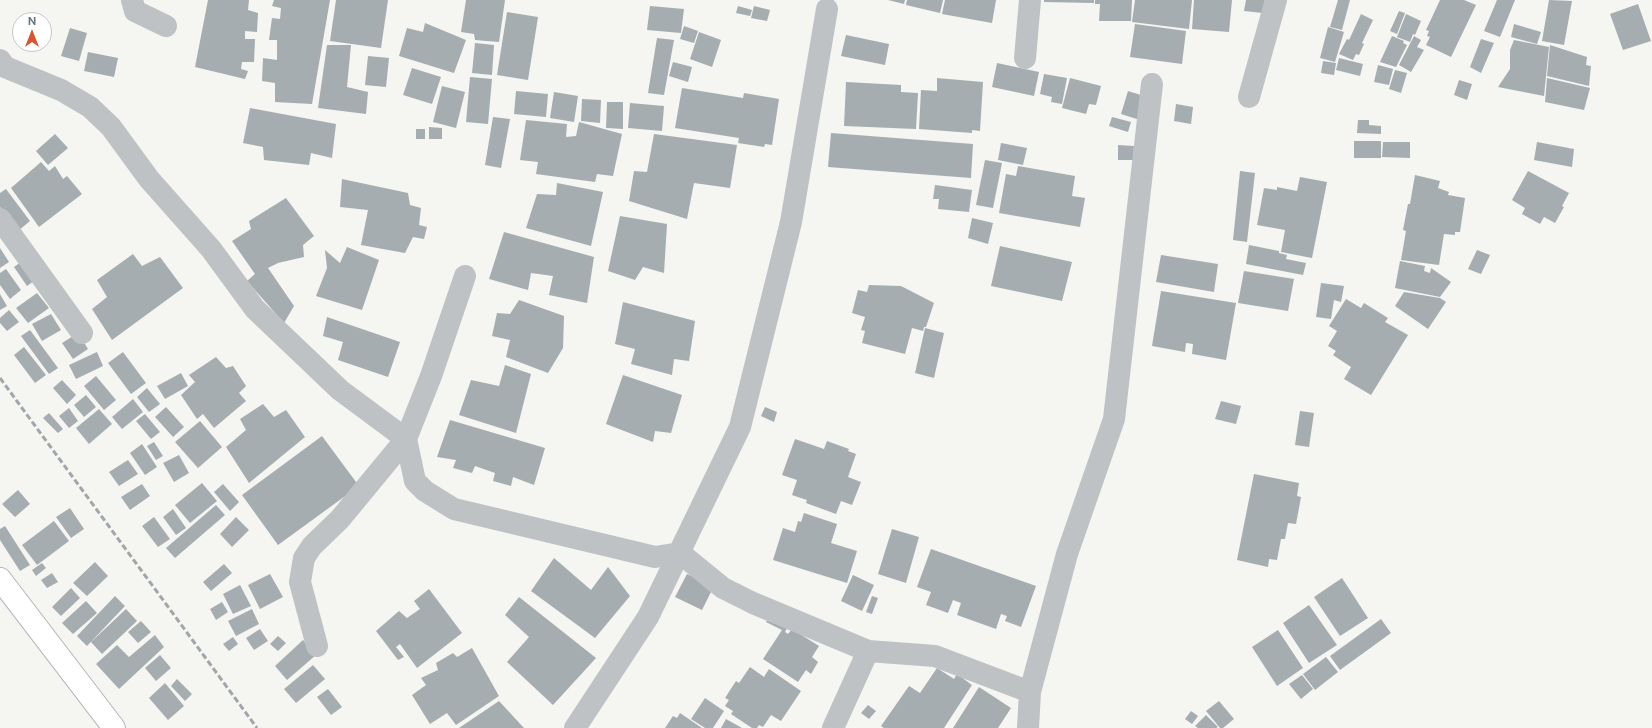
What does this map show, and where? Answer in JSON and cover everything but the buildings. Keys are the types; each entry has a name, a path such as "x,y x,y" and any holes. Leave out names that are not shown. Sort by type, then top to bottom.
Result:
{"main road":[{"path":"0,579 114,728"}],"street":[{"path":"132,0 135,11 166,26"},
{"path":"1025,58 1030,0"},
{"path":"1249,97 1276,0"},
{"path":"575,728 648,617 740,427 791,222 827,9"},
{"path":"0,60 5,67 61,90 90,107 106,122 149,179 211,249 256,309 340,390 406,439 415,481 425,491 454,509 655,557 680,553 723,588 753,603 868,651 935,656 1030,692"},
{"path":"1028,728 1030,692 1067,554 1114,419 1152,84"},
{"path":"0,218 82,333"},
{"path":"317,646 300,582 304,558 312,546 340,519 406,439 431,376 465,276"},
{"path":"833,728 868,651"}],"railway":[{"path":"0,378 257,728"}]}
